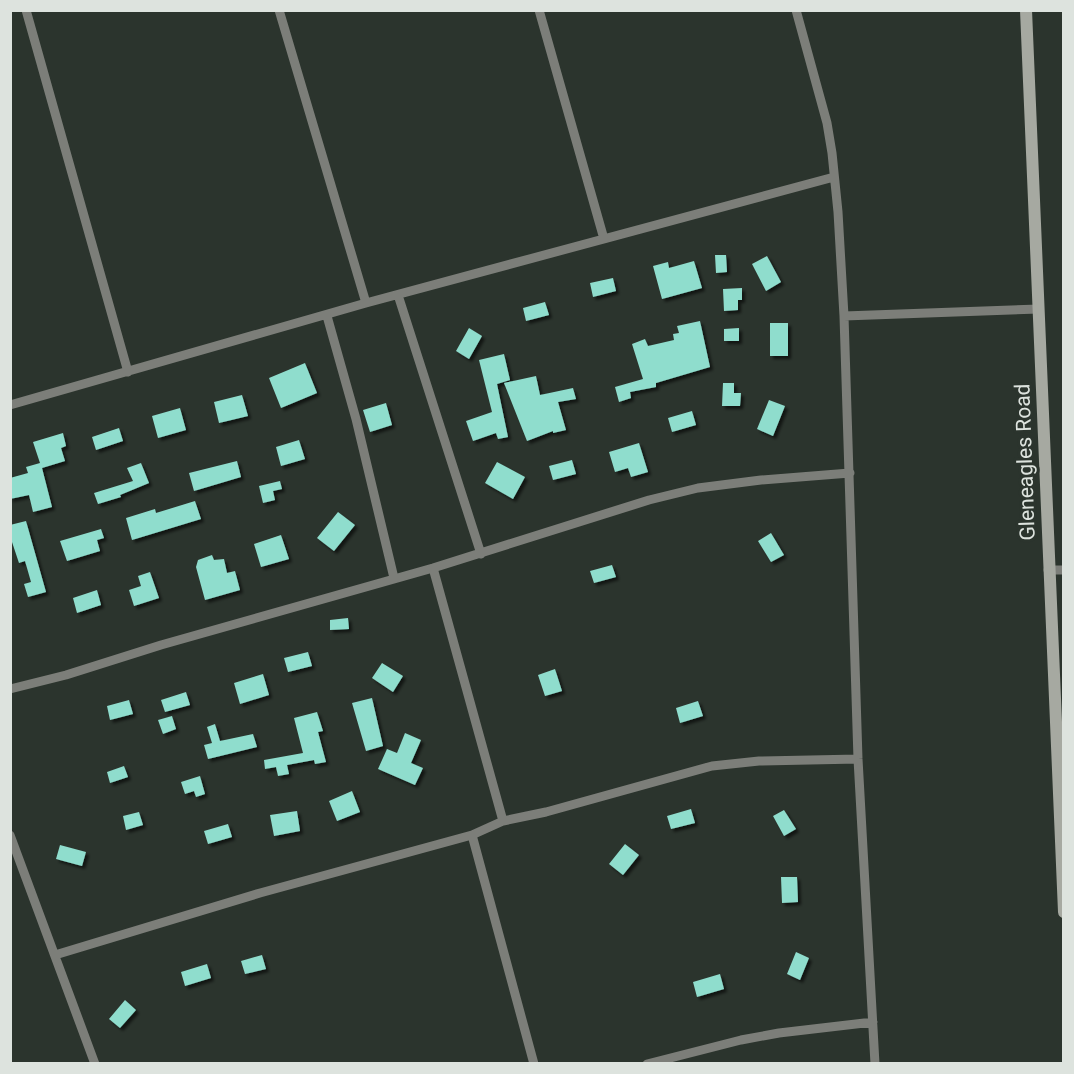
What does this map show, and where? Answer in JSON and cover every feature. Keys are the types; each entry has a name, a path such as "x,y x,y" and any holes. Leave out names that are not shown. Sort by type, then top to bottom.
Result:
{"street":[{"path":"26,10 128,372"},
{"path":"279,10 366,303"},
{"path":"539,10 604,239"},
{"path":"796,10 827,123 834,177 844,316 858,759 875,1064"},
{"name":"Gleneagles Road","path":"1026,10 1064,912"},
{"path":"10,405 366,303 834,177"},
{"path":"398,295 481,554"},
{"path":"844,316 1039,309"},
{"path":"327,316 357,419 394,578"},
{"path":"10,689 66,675 161,645 481,554 649,500 698,488 849,473"},
{"path":"433,568 503,821"},
{"path":"1048,570 1064,570"},
{"path":"55,955 260,893 472,835 503,821 546,812 712,765 759,761 858,759"},
{"path":"10,835 93,1063"},
{"path":"472,835 534,1064"},
{"path":"647,1064 741,1040 779,1033 873,1022"}],"building":[{"path":"715,255 726,255 727,272 716,273"},
{"path":"767,256 781,282 766,291 752,264"},
{"path":"694,261 702,288 662,299 653,266 668,262 669,268"},
{"path":"613,278 616,291 593,297 590,283"},
{"path":"742,288 742,300 738,300 738,310 724,311 723,289"},
{"path":"545,302 549,315 526,321 523,308"},
{"path":"700,321 710,367 656,383 656,387 630,392 631,398 619,402 615,387 643,379 632,344 645,339 648,346 674,340 673,334 679,333 677,326"},
{"path":"770,323 788,323 788,356 770,356"},
{"path":"469,328 482,336 469,359 456,351"},
{"path":"739,328 739,341 724,341 724,329"},
{"path":"504,354 510,380 497,384 508,437 498,439 496,433 473,441 466,421 492,412 479,360"},
{"path":"305,363 317,393 281,408 269,378"},
{"path":"536,376 540,395 573,388 576,399 558,402 566,430 553,433 553,431 527,441 504,383"},
{"path":"723,383 734,383 734,393 741,393 740,406 722,406"},
{"path":"242,395 248,416 219,423 214,402"},
{"path":"769,400 785,406 773,436 757,429"},
{"path":"386,403 392,425 370,432 363,410"},
{"path":"180,408 186,430 158,438 152,416"},
{"path":"692,411 696,425 672,432 668,418"},
{"path":"119,428 123,441 96,450 92,437"},
{"path":"63,433 66,446 61,448 65,461 42,468 52,507 33,512 29,495 10,499 10,478 28,473 26,467 40,463 33,442"},
{"path":"299,440 305,459 281,466 276,447"},
{"path":"639,443 648,472 631,477 628,468 615,472 609,452"},
{"path":"572,460 576,474 553,480 549,466"},
{"path":"237,461 241,477 194,491 189,473"},
{"path":"497,462 525,477 513,499 485,483"},
{"path":"141,463 149,483 120,495 121,497 98,504 94,493 133,481 127,468"},
{"path":"280,481 282,489 273,491 275,500 263,503 259,486"},
{"path":"195,501 201,519 132,540 126,518 155,509 156,513"},
{"path":"338,512 355,525 334,551 317,538"},
{"path":"26,521 46,592 28,597 24,584 31,582 25,561 19,563 10,536 10,525"},
{"path":"101,529 104,538 97,540 100,551 67,561 60,541"},
{"path":"771,533 784,555 771,562 758,541"},
{"path":"281,535 289,559 261,567 254,544"},
{"path":"212,555 214,560 224,559 227,573 235,571 240,590 205,600 196,567 198,560"},
{"path":"612,565 616,577 594,583 590,571"},
{"path":"150,572 159,598 134,606 129,590 141,586 138,576"},
{"path":"97,590 101,605 77,613 73,598"},
{"path":"348,618 349,629 330,630 330,620"},
{"path":"308,652 312,666 288,672 284,658"},
{"path":"382,663 403,676 393,692 372,678"},
{"path":"555,669 562,691 545,696 538,675"},
{"path":"263,674 269,695 240,704 234,683"},
{"path":"186,692 190,705 165,712 161,700"},
{"path":"372,698 383,746 366,751 352,703"},
{"path":"129,700 133,714 110,720 107,706"},
{"path":"698,701 703,716 680,723 676,708"},
{"path":"317,712 323,731 318,732 326,762 315,764 314,760 287,765 289,774 278,776 276,767 265,769 264,760 303,753 294,718"},
{"path":"172,716 176,729 163,734 158,720"},
{"path":"215,724 220,741 253,734 257,747 208,759 204,745 212,743 207,727"},
{"path":"405,733 421,740 411,763 423,768 415,785 378,769 387,749 397,753"},
{"path":"124,766 128,777 110,783 107,772"},
{"path":"200,776 205,794 196,797 194,791 185,794 181,782"},
{"path":"352,791 360,812 337,821 329,801"},
{"path":"691,809 695,823 671,829 667,816"},
{"path":"784,810 796,829 784,836 773,816"},
{"path":"297,811 300,831 274,836 270,815"},
{"path":"139,812 143,825 126,830 123,816"},
{"path":"228,824 232,837 208,844 204,831"},
{"path":"625,844 639,855 623,875 609,864"},
{"path":"60,845 86,852 82,866 56,859"},
{"path":"781,877 797,877 798,902 782,903"},
{"path":"796,952 809,958 800,980 787,974"},
{"path":"262,955 266,969 245,974 241,961"},
{"path":"207,964 211,978 185,986 181,972"},
{"path":"720,974 724,989 697,997 693,982"},
{"path":"125,1000 136,1010 120,1028 109,1019"}]}
